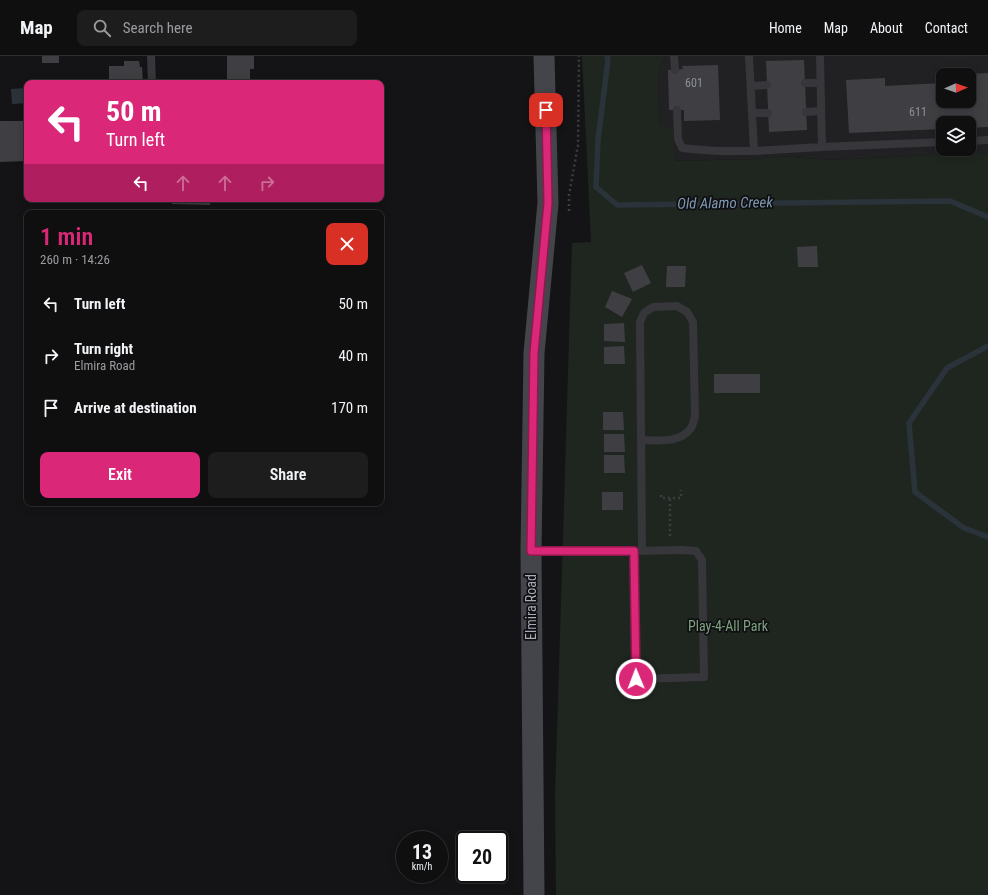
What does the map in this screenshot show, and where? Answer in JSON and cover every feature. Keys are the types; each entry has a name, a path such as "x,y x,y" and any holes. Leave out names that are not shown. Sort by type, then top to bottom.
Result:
{"main road":[{"name":"Elmira Road","path":"534,895 531,551 534,353 548,203 544,56"}],"lane":[{"path":"151,56 152,80"},
{"path":"674,56 675,70"},
{"path":"750,56 754,151"},
{"path":"820,56 820,111 822,147"},
{"path":"805,84 820,83"},
{"path":"751,86 767,85"},
{"path":"677,110 678,139 682,148 701,150 754,151 936,142"},
{"path":"806,112 820,111"},
{"path":"752,113 768,113"},
{"path":"976,141 988,140"},
{"path":"531,551 638,551 682,550 696,551 702,560 704,677 636,679 638,551 641,440 640,322 644,313 653,307 677,306 687,312 693,322 695,416 691,428 684,436 673,440 641,440"}],"path":[{"path":"569,211 578,145 579,56"},
{"path":"661,494 661,498 680,498 680,490"},
{"path":"670,498 670,536"}],"shaded area":[{"path":"665,56 988,56 988,154 976,153 976,116 936,116 936,155 830,160 779,156 759,159 674,161 673,127 660,127 658,86 659,71"},
{"path":"24,88 24,103 12,104 11,89"}],"green space":[{"name":"Play-4-All Park","path":"582,56 665,56 659,71 658,86 660,127 673,127 675,161 759,159 779,156 830,160 936,155 976,156 976,153 988,154 988,895 556,895 555,798 572,243 591,242"}],"building":[{"path":"42,56 59,56 59,63 42,63"},
{"path":"227,56 254,56 254,69 250,69 250,80 227,80"},
{"path":"804,60 807,130 769,132 766,61"},
{"path":"124,61 139,61 140,67 142,67 143,80 109,80 109,66 124,66"},
{"path":"718,65 720,120 684,121 684,110 669,110 668,70 683,69 682,66"},
{"path":"988,73 988,127 976,128 976,116 936,116 936,129 849,133 846,80 885,78 885,86 936,83 936,108 976,108 976,74"},
{"path":"0,121 24,121 24,161 0,162"},
{"path":"172,202 210,202 210,205 172,204"},
{"path":"817,246 818,267 798,267 797,247"},
{"path":"642,265 651,283 633,292 624,273"},
{"path":"667,266 686,266 685,287 666,287"},
{"path":"612,291 632,299 622,317 605,307"},
{"path":"624,323 625,342 604,341 604,324"},
{"path":"624,346 625,364 604,364 604,347"},
{"path":"714,374 760,374 760,393 714,393"},
{"path":"603,412 623,412 624,430 603,430"},
{"path":"604,434 624,434 625,452 604,452"},
{"path":"604,455 624,455 625,473 604,473"},
{"path":"602,492 623,492 623,510 602,510"}],"waterway":[{"name":"Old Alamo Creek","path":"607,56 608,60 598,140 596,187 617,205 950,201 988,217"},
{"name":"Old Alamo Creek","path":"988,346 947,368 909,423 915,492 964,528 988,537"}],"route":[{"path":"546,110 548,203 534,353 531,551 634,551 636,679"}]}
